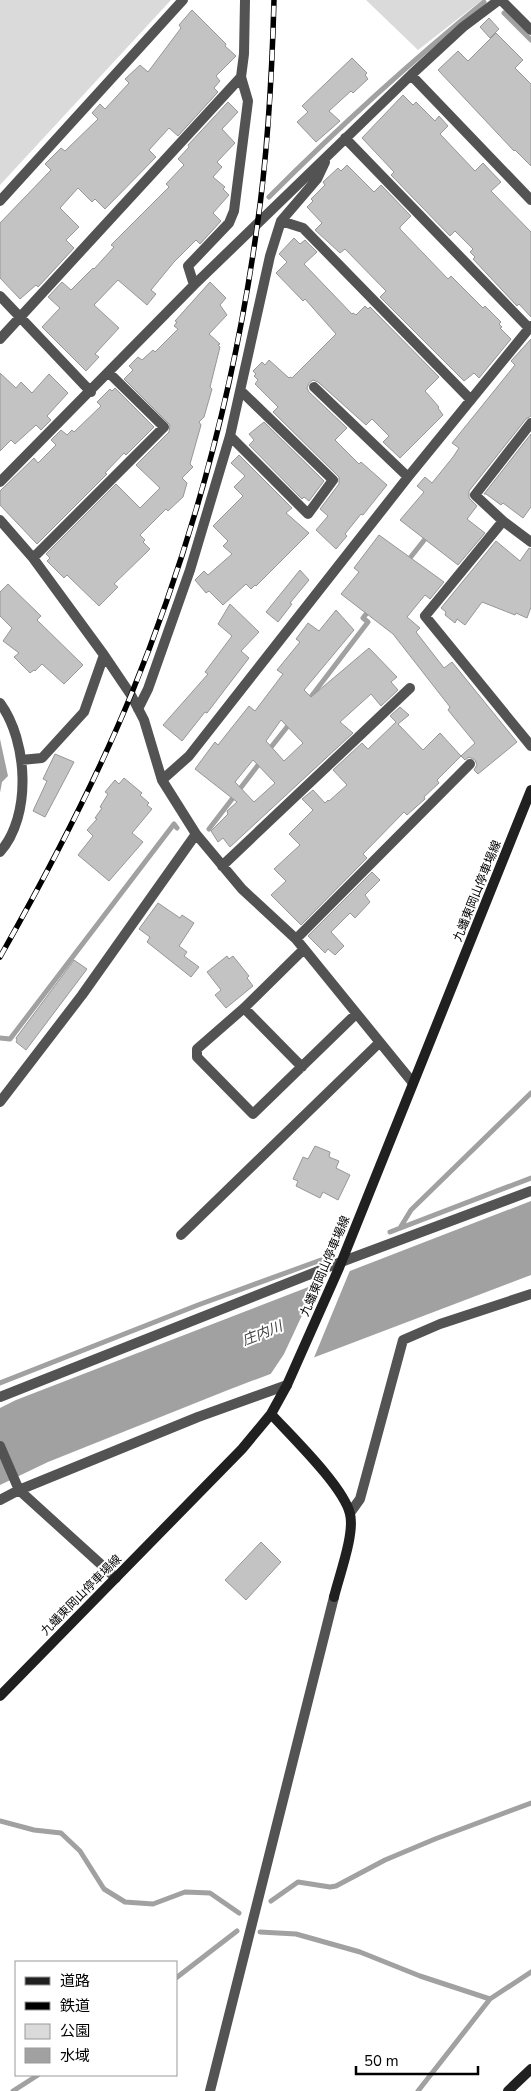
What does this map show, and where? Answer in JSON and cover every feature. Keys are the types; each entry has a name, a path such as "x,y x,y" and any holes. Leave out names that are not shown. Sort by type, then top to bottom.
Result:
{"main road":[{"name":"九蟠東岡山停車場線","path":"0,1696 242,1449 271,1414 287,1385 340,1265 531,790"},
{"path":"271,1414 336,1486 350,1514 350,1533 334,1597"},
{"path":"508,2091 531,2069"}],"street":[{"path":"0,200 183,0"},
{"path":"194,285 188,266 229,222 234,211 248,100 241,77 244,54 245,0"},
{"path":"0,482 91,392 194,285 345,138 464,27 504,1 531,30"},
{"path":"411,75 531,200"},
{"path":"0,339 241,77"},
{"path":"162,780 189,756 408,477 530,327 345,138"},
{"path":"138,709 148,689 190,570 230,436 270,256 281,221 317,179 329,154"},
{"path":"281,221 303,228 471,400"},
{"path":"0,296 91,392"},
{"path":"33,558 164,427 109,373"},
{"path":"314,386 408,477"},
{"path":"230,436 308,514 333,480 241,391"},
{"path":"531,423 475,495 503,521 531,542"},
{"path":"0,520 33,558 104,655 138,709 144,720 162,780 196,834 249,895 296,939 413,1083"},
{"path":"503,521 425,616 531,746"},
{"path":"21,760 42,758 84,712 104,655"},
{"path":"222,866 410,688"},
{"path":"0,704 16,733 21,760 22,784 20,806 14,827 0,852"},
{"path":"296,939 470,764"},
{"path":"0,1102 82,996 196,834"},
{"path":"304,949 244,1008 198,1048 197,1057 253,1114 356,1014"},
{"path":"244,1008 302,1067"},
{"path":"181,1235 379,1043"},
{"path":"0,1396 531,1190"},
{"path":"350,1514 360,1499 403,1340 440,1324 531,1294"},
{"path":"0,1500 18,1487 198,1417 287,1385"},
{"path":"0,1446 18,1487 116,1578"},
{"path":"210,2091 334,1597"}],"green space":[{"path":"0,0 171,0 0,185"},
{"path":"366,0 482,0 418,50"}],"water":[{"path":"0,739 8,776 2,782 0,793"},
{"name":"庄内川","path":"531,1201 531,1275 228,1390 48,1462 0,1485 0,1408 16,1400"}],"pier":[{"path":"351,1268 313,1360 268,1378 284,1354 318,1281"}],"building":[{"path":"192,10 236,56 216,76 220,81 214,88 218,92 178,136 169,128 149,150 156,157 105,209 95,199 92,202 78,188 60,208 79,227 66,240 74,248 38,287 36,285 20,299 0,278 0,223 51,170 45,164 61,148 65,151 98,119 92,113 100,104 105,109 129,83 125,79 140,65 148,72 181,28 179,25"},
{"path":"489,18 499,29 490,38 480,27"},
{"path":"496,33 523,60 515,68 531,84 531,166 514,151 438,70 458,51 468,61"},
{"path":"352,58 367,73 365,75 368,79 353,93 351,91 329,111 340,121 316,142 297,122 308,112 302,106"},
{"path":"403,95 413,105 416,102 435,121 439,116 448,126 440,134 475,171 483,163 501,182 491,191 531,232 531,317 519,304 517,306 473,259 475,257 470,252 473,249 455,231 450,236 391,175 394,172 362,138"},
{"path":"228,102 238,112 222,129 235,143 217,162 222,167 213,177 225,187 223,189 229,195 213,213 221,221 200,244 196,240 174,262 151,290 156,294 147,305 118,280 94,305 119,328 95,354 99,357 86,371 42,327 60,308 48,297 62,282 71,290 94,269 114,247 111,245 169,187 166,184 184,165 178,159 189,147 188,145"},
{"path":"347,165 374,192 381,185 411,216 400,229 448,279 451,276 483,308 485,306 501,322 499,324 502,327 500,328 511,339 479,378 474,373 464,381 380,297 386,291 345,249 340,253 315,230 322,223 307,207 313,201 311,199 325,185 323,182 338,168 341,171"},
{"path":"294,238 300,244 305,240 317,252 304,264 352,314 356,315 365,306 368,309 370,307 439,377 425,391 439,407 443,415 400,458 383,442 389,436 372,419 366,425 318,382 313,380 309,383 307,388 309,392 347,428 335,440 359,464 361,462 387,485 345,534 347,536 336,549 316,530 328,516 320,509 339,484 339,477 273,412 278,407 255,384 258,380 254,376 256,374 253,371 262,362 265,365 269,360 289,378 292,378 336,334 305,299 303,301 276,273 287,262 279,254"},
{"path":"210,282 226,298 220,305 227,315 209,334 220,344 218,345 220,347 210,387 212,389 204,417 199,422 201,425 190,464 193,467 182,478 187,483 183,497 168,511 166,509 140,535 145,540 143,542 150,549 114,584 118,587 99,606 67,575 64,578 47,561 50,558 46,554 116,484 140,508 160,488 136,465 169,432 170,425 124,379 133,370 129,366 138,357 142,360 153,350 155,352 178,329 174,326 177,322 175,321"},
{"path":"531,339 531,416 526,419 469,491 469,498 477,506 467,519 485,533 458,565 400,520 424,492 417,486 425,477 432,483 453,457 459,448 452,443 515,365 511,361"},
{"path":"0,373 16,388 21,382 32,393 49,374 68,393 47,416 51,420 41,430 36,425 15,444 11,440 0,451"},
{"path":"115,388 154,427 126,455 124,453 105,473 107,474 37,544 0,505 0,491 34,458 38,463 56,445 51,440 61,430 67,435 72,430 74,432 101,406 97,402 110,389 112,391"},
{"path":"264,422 324,481 309,501 304,497 302,499 249,445 254,440 249,434"},
{"path":"531,434 531,507 523,518 503,503 501,505 484,494"},
{"path":"239,455 292,508 286,513 309,533 256,586 251,589 246,584 223,605 209,591 206,593 195,580 204,571 208,575 232,554 223,546 228,541 213,526 243,496 234,487 245,476 231,463"},
{"path":"379,535 444,582 430,599 425,595 407,617 420,628 416,632 444,668 452,662 517,742 478,774 474,770 477,765 475,760 469,757 465,760 461,756 475,743 448,710 450,707 393,634 341,594 359,572 354,568"},
{"path":"496,541 520,561 529,548 531,549 531,607 527,618 482,602 465,625 457,619 455,623 445,615 446,612 441,608"},
{"path":"300,570 309,580 290,603 292,604 278,622 266,612"},
{"path":"8,584 41,616 37,620 83,665 64,684 42,664 30,673 14,657 19,653 3,641 12,628 0,616 0,592"},
{"path":"230,604 259,632 241,651 249,658 207,713 205,712 182,741 163,725 208,674 205,672 232,636 218,624"},
{"path":"336,610 354,630 304,690 311,697 369,648 397,677 391,682 398,690 381,706 371,694 340,722 353,733 230,847 223,838 218,842 211,831 237,802 195,769 215,742 218,745 249,706 255,711 283,674 277,670 300,642 296,639 308,623 319,631","holes":["281,720 303,743 284,761 266,741","253,760 275,783 254,802 235,782"]},
{"path":"400,707 409,715 398,724 423,750 440,733 461,756 437,780 439,783 424,797 425,799 407,815 404,812 363,854 367,858 301,925 271,895 286,881 274,869 300,845 289,834 313,810 302,799 313,790 325,803 347,785 333,770 362,743 368,749 396,722 390,716"},
{"path":"55,754 74,762 45,817 33,811 47,781 43,779"},
{"path":"124,778 142,793 140,795 149,803 147,805 152,809 132,833 143,842 109,881 78,855 93,836 87,830 97,819 95,818 108,794 105,792 115,780 119,784"},
{"path":"372,872 380,880 365,895 370,902 355,918 350,913 331,932 344,946 335,955 328,949 325,953 308,936"},
{"path":"158,903 180,918 182,915 194,923 179,946 187,952 184,956 199,967 191,977 147,942 150,937 139,929"},
{"path":"227,956 229,959 233,956 249,976 247,978 253,986 226,1008 215,995 221,990 207,972"},
{"path":"74,960 87,969 26,1050 16,1042 16,1038"},
{"path":"315,1146 330,1152 329,1157 339,1161 336,1168 350,1175 338,1200 323,1192 320,1198 296,1186 298,1181 293,1179 303,1157 308,1159"},
{"path":"261,1542 281,1562 246,1600 225,1580"}],"waterway":[{"path":"269,197 374,96 484,2"},
{"path":"504,13 531,40"},
{"path":"406,563 429,534"},
{"path":"307,702 368,622 363,618 370,609"},
{"path":"268,751 291,722"},
{"path":"209,829 262,760"},
{"path":"0,1038 10,1039 174,824 177,828"},
{"path":"400,1228 411,1210 531,1093"},
{"path":"390,1232 531,1178"},
{"path":"0,1383 198,1305 321,1260"},
{"path":"271,1901 298,1882 330,1887 336,1886 385,1860 531,1803"},
{"path":"0,1821 34,1830 61,1833 80,1851 104,1889 125,1902 153,1904 185,1892 210,1893 239,1913"},
{"path":"178,1976 237,1931"},
{"path":"260,1932 296,1934 360,1952 420,1976 490,1999"},
{"path":"418,2091 490,1999 531,1972"},
{"path":"13,2091 36,2076"}],"railway":[{"path":"0,957 70,828 117,729 153,639 192,523 209,465 237,346 261,199 271,85 274,0"}]}
